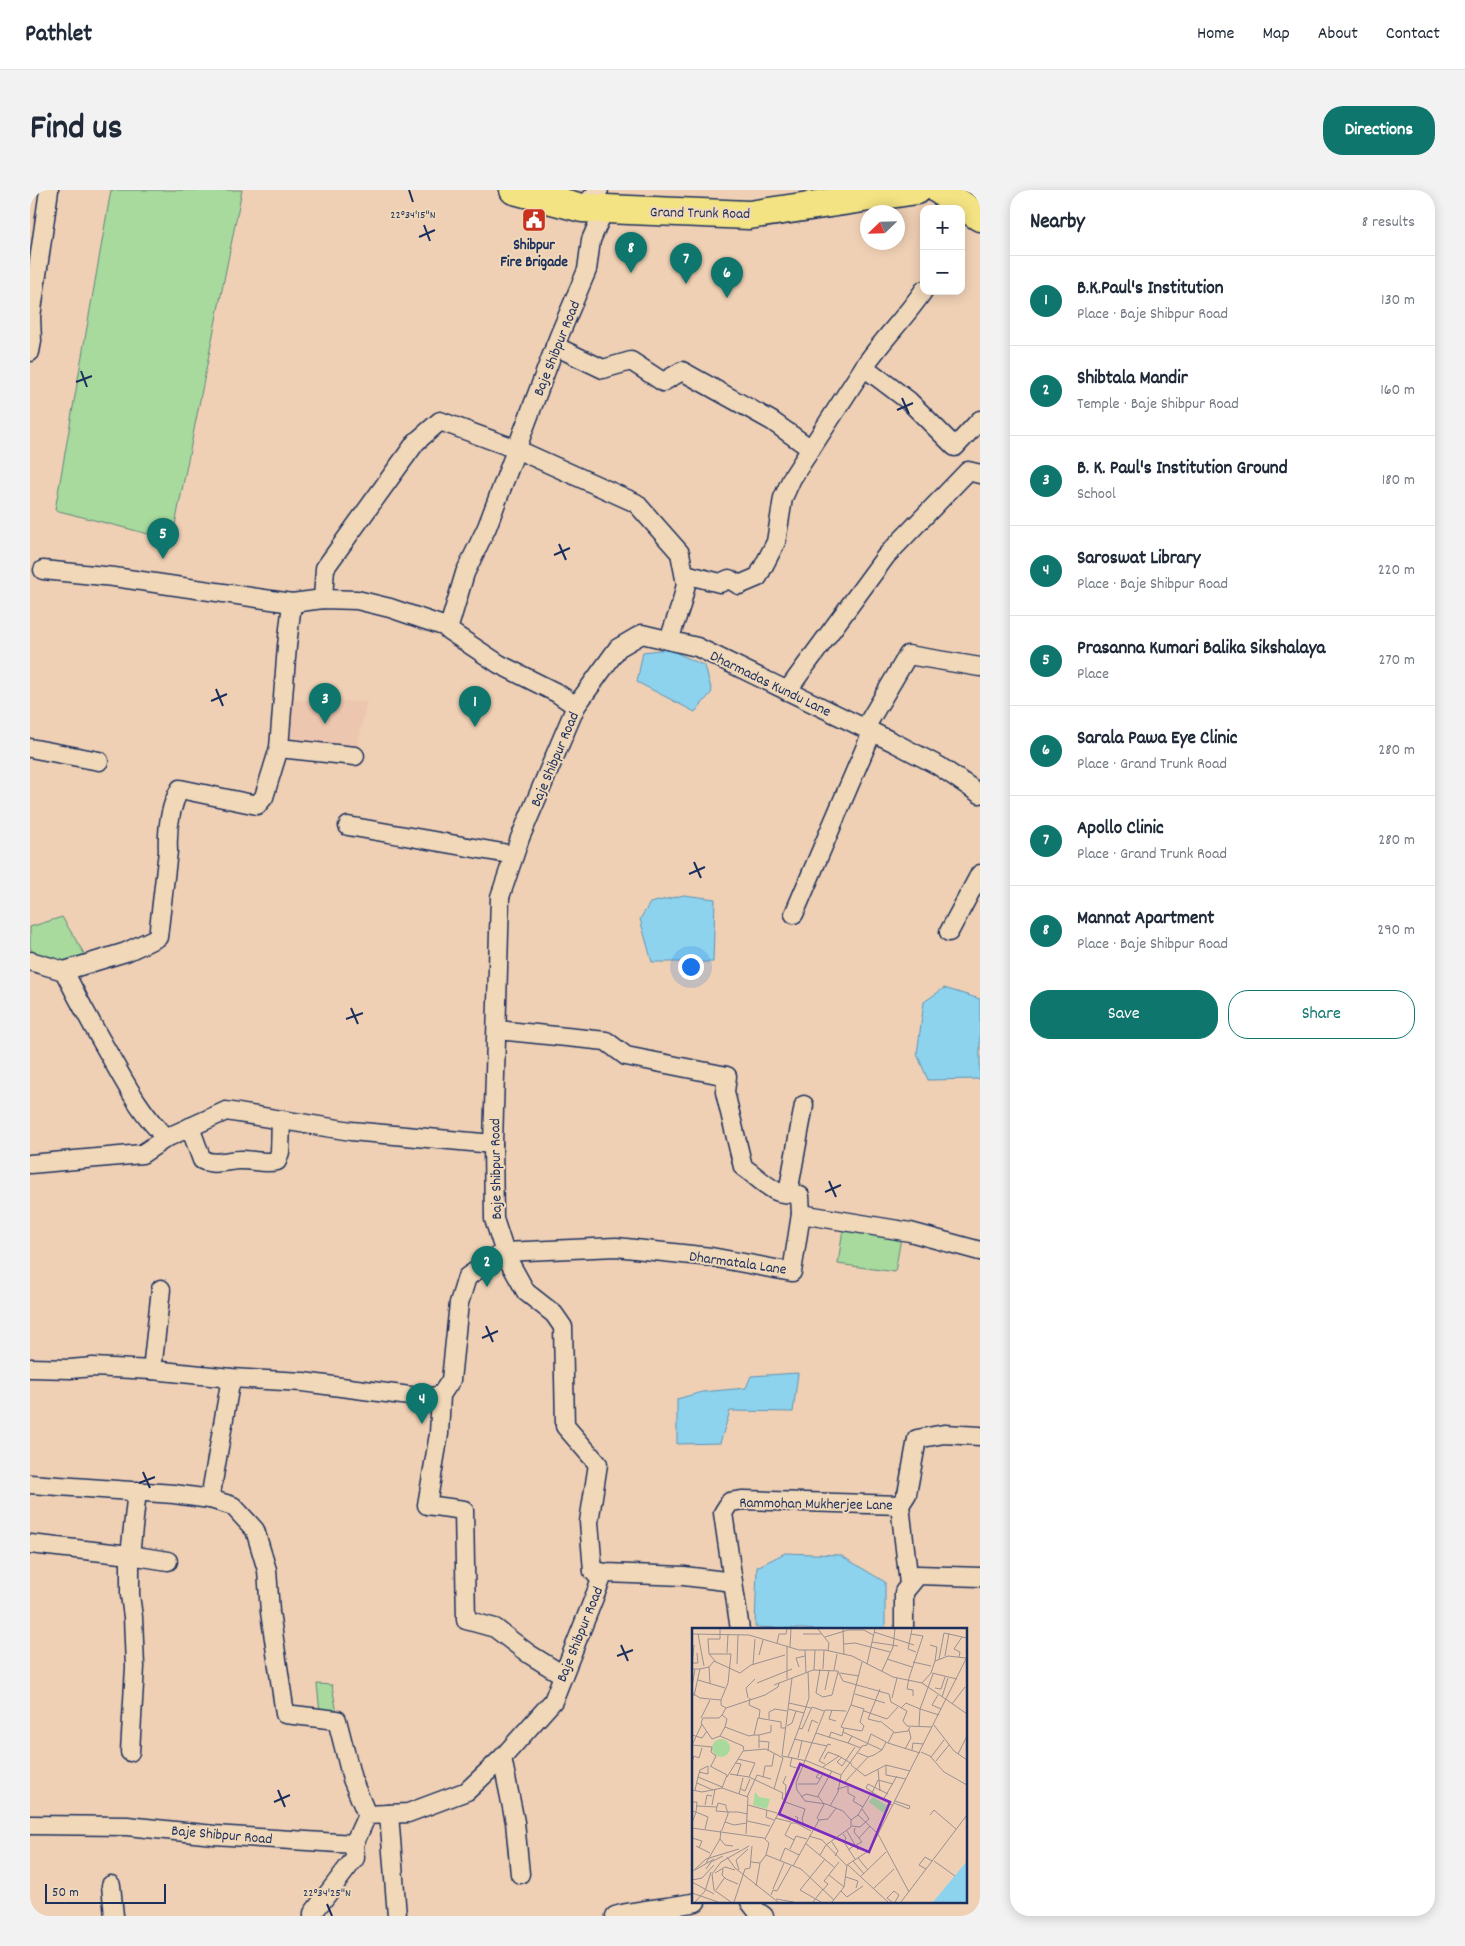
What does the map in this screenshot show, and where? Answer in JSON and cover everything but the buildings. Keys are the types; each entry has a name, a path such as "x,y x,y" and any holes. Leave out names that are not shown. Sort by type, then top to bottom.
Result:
{"main road":[{"name":"Grand Trunk Road","path":"514,190 595,202 749,215 917,190"}],"street":[{"path":"30,352 32,341 30,317 49,190"},
{"name":"Baje Shibpur Road","path":"367,1815 408,1813 467,1791 502,1758 553,1701 601,1580 593,1571 589,1522 598,1464 565,1426 563,1327 554,1314 526,1292 504,1252 494,1219 493,1144 500,897 520,838 576,706 557,693 499,664 448,630 465,573 488,527 555,346 587,270 595,202"},
{"path":"685,574 720,583 729,579 739,585 758,577 776,542 783,498 792,478 875,351 899,324 920,295"},
{"path":"555,346 603,369 631,361 664,382 682,371 772,421 811,449"},
{"path":"787,691 886,556 974,472 955,447 909,401 864,367"},
{"path":"955,447 980,420"},
{"path":"323,599 325,568 416,442 440,421 516,449 636,503 680,553 686,584 670,640"},
{"path":"43,570 114,577 292,604 323,599 357,600 390,608 449,628"},
{"path":"30,961 64,970 126,952 158,937 168,851 167,840 176,797 180,789 257,805 264,797 279,748 292,604"},
{"name":"Dharmadas Kundu Lane","path":"576,706 618,648 642,634 670,640 697,647 868,730 939,766 980,794"},
{"path":"794,914 868,730 908,655 980,667"},
{"path":"30,748 99,761"},
{"path":"279,748 355,756"},
{"path":"348,826 514,856"},
{"path":"950,932 980,874"},
{"path":"64,970 84,1012 125,1085 149,1120 166,1138"},
{"path":"497,1030 606,1041 626,1056 728,1076 725,1092 742,1167 777,1192 800,1196 801,1214 910,1232 980,1251"},
{"path":"788,1193 804,1105"},
{"path":"30,1164 142,1154 166,1138 226,1111 351,1131 493,1144"},
{"path":"190,1127 202,1160 215,1164 241,1160 270,1163 277,1160 280,1152 281,1120"},
{"name":"Dharmatala Lane","path":"504,1252 616,1247 712,1257 792,1272 801,1214"},
{"path":"504,1252 467,1276 458,1303 451,1380 441,1396 439,1434 427,1505 464,1510 466,1620 495,1628 529,1654 563,1675"},
{"path":"152,1370 161,1289"},
{"path":"30,1368 70,1369 93,1367 152,1370 231,1378 303,1382 425,1398 441,1396"},
{"path":"210,1499 231,1378"},
{"name":"Rammohan Mukherjee Lane","path":"740,1628 723,1513 730,1502 753,1500 900,1505 907,1494 917,1439 944,1434 980,1436"},
{"path":"30,1484 137,1491 210,1499 233,1506 255,1530 267,1570 270,1612 285,1714 337,1720 352,1779 367,1815 354,1844 355,1858 313,1913 313,1916"},
{"path":"130,1752 135,1667 130,1595 130,1555 137,1491"},
{"path":"900,1505 909,1584"},
{"path":"30,1544 168,1561"},
{"path":"593,1571 606,1574 684,1576 733,1582"},
{"path":"904,1628 904,1592 918,1575 980,1578"},
{"path":"502,1758 514,1814 520,1874"},
{"path":"389,1814 397,1916"},
{"name":"Baje Shibpur Road","path":"30,1825 127,1826 214,1835 354,1844"},
{"path":"111,1886 114,1916"},
{"path":"615,1916 692,1903"},
{"path":"752,1904 764,1916"}],"shaded area":[{"path":"292,700 367,702 356,752 285,746"}],"green space":[{"path":"111,190 242,190 172,540 55,510"},
{"path":"62,917 88,960 64,965 36,957 30,947 30,927"},
{"path":"844,1221 901,1238 895,1272 838,1264"},
{"path":"317,1684 332,1685 337,1714 320,1713"}],"water":[{"path":"668,649 705,666 712,692 695,712 637,682 643,652"},
{"path":"684,895 715,899 713,962 652,962 640,919 650,903"},
{"path":"944,988 980,999 980,1079 928,1080 917,1054 924,1002"},
{"path":"798,1373 793,1412 730,1411 720,1443 677,1444 677,1399 702,1392 746,1388 751,1376"},
{"path":"785,1553 840,1555 885,1582 885,1628 755,1627 757,1567"}],"place":[{"name":"Shibpur Fire Brigade","path":"534,220"},
{"name":"Mannat Apartment","path":"631,273"},
{"name":"Apollo Clinic","path":"686,284"},
{"name":"Sarala Pawa Eye Clinic","path":"727,298"},
{"name":"Prasanna Kumari Balika Sikshalaya","path":"163,559"},
{"name":"B. K. Paul's Institution Ground","path":"325,724"},
{"name":"B.K.Paul's Institution","path":"475,727"},
{"name":"Shibtala Mandir","path":"487,1287"},
{"name":"Saroswat Library","path":"422,1424"}]}
